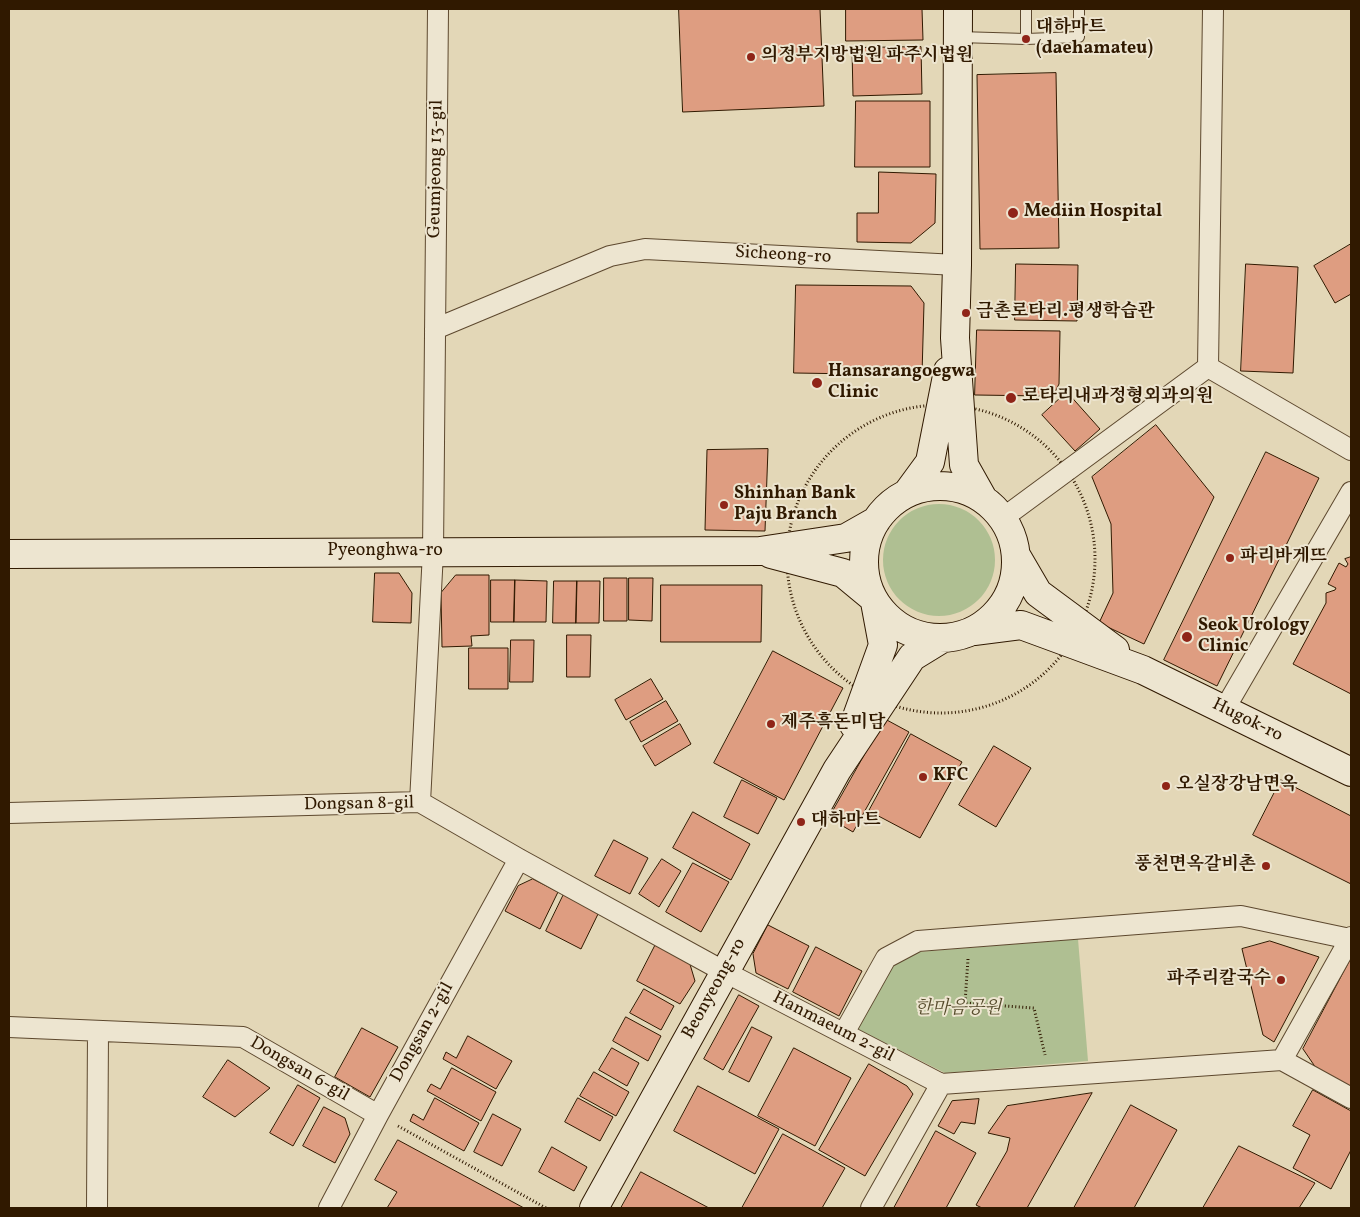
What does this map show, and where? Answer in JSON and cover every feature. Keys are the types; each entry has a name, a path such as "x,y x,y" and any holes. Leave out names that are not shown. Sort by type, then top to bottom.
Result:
{"street":[{"name":"Geumjeong 13-gil","path":"420,802 433,552 438,9"},
{"path":"908,492 930,462 950,405 955,338 957,265 958,9"},
{"path":"1208,367 1213,9"},
{"name":"Sicheong-ro","path":"435,329 610,256 645,249 957,265"},
{"path":"1208,367 1351,450"},
{"path":"1003,518 1208,367"},
{"path":"950,405 964,465 982,497"},
{"path":"874,698 883,645 874,600 866,578 864,559 867,539 876,521 890,504 908,492 926,486 945,485 965,489 982,497 994,506 1013,536 1017,557 1015,580 1006,601 992,618 974,631"},
{"path":"1224,710 1351,492"},
{"path":"778,552 846,538 876,521"},
{"path":"778,552 843,573 874,600 885,615 912,633 927,637 943,638 959,636 974,631 1021,625 1075,633"},
{"name":"Pyeonghwa-ro","path":"9,554 778,552"},
{"name":"Hugok-ro","path":"1017,557 1038,593 1075,633 1143,670 1351,772"},
{"path":"874,698 912,657 943,638"},
{"name":"Beonyeong-ro","path":"594,1208 837,770 874,698"},
{"name":"Dongsan 8-gil","path":"9,813 420,802 519,860 725,972"},
{"name":"Dongsan 2-gil","path":"329,1208 378,1115 519,860"},
{"path":"844,1034 886,958 918,941 1242,916 1351,938 1282,1060"},
{"name":"Hanmaeum 2-gil","path":"725,972 942,1084"},
{"name":"Dongsan 6-gil","path":"9,1027 242,1037 378,1115"},
{"path":"97,1208 98,1031"},
{"path":"871,1208 942,1084 1282,1060 1351,1098"}],"lane":[{"path":"1026,9 1026,39"},
{"path":"958,37 1026,39 1079,37 1079,9"}],"path":[{"path":"917,405 950,405 968,405 1016,422 1056,453 1084,496 1097,546 1092,598 1075,633 1035,683 990,707 938,715 888,706 843,680 809,642 790,595 778,552 800,494 828,452 869,421 917,405"},
{"path":"969,936 965,1003 1034,1008 1050,1077"},
{"path":"378,1115 546,1208"}],"green space":[{"path":"939,504 961,508 979,520 991,538 995,560 991,582 979,600 961,612 939,616 917,612 899,600 887,582 883,560 887,538 899,520 917,508"},
{"name":"한마음공원","path":"1078,939 1088,1061 945,1073 856,1028 891,967 919,952"}],"building":[{"name":"의정부지방법원 파주시법원","path":"679,9 820,9 824,106 683,112"},
{"path":"846,9 922,9 923,40 846,41"},
{"path":"921,47 922,94 853,96 852,48"},
{"path":"1056,73 1059,248 980,249 977,75"},
{"path":"856,101 930,101 930,167 855,167"},
{"path":"879,172 936,174 935,223 911,243 857,242 857,213 878,213"},
{"path":"1351,244 1351,294 1335,303 1314,266"},
{"path":"1016,264 1078,265 1077,321 1015,320"},
{"path":"1246,264 1298,267 1293,373 1241,371"},
{"path":"796,285 911,286 924,303 922,375 794,373"},
{"path":"977,330 1060,331 1059,384 1054,394 1044,396 975,395"},
{"path":"1067,392 1100,429 1075,451 1042,415"},
{"path":"1156,425 1214,497 1144,644 1099,623 1113,593 1111,524 1092,477"},
{"path":"768,449 765,531 705,530 707,450"},
{"path":"1266,452 1319,478 1217,686 1164,660"},
{"path":"1351,557 1351,694 1293,664 1326,603 1326,593 1336,588 1328,584 1339,563 1346,567 1348,564 1345,559"},
{"path":"375,573 399,573 412,593 411,623 373,622"},
{"path":"456,575 489,575 489,635 471,636 472,646 442,647 441,593"},
{"path":"604,578 627,578 627,621 604,621"},
{"path":"629,578 653,578 652,621 629,620"},
{"path":"491,580 515,580 514,622 491,622"},
{"path":"515,580 547,581 546,622 514,622"},
{"path":"554,581 577,581 576,623 553,623"},
{"path":"577,581 600,581 599,623 576,623"},
{"path":"661,585 762,585 761,642 661,642"},
{"path":"567,635 591,635 590,677 567,677"},
{"path":"511,640 534,640 533,682 510,682"},
{"path":"469,648 508,648 508,689 469,689"},
{"path":"773,651 843,688 784,800 714,763"},
{"path":"651,679 663,699 626,720 615,700"},
{"path":"666,701 678,721 641,742 630,722"},
{"path":"885,719 909,732 853,832 829,818"},
{"path":"680,724 691,744 655,766 643,746"},
{"path":"911,734 962,762 920,838 869,811"},
{"path":"994,746 1031,768 996,827 959,805"},
{"path":"742,780 777,798 758,834 724,817"},
{"path":"1281,780 1351,816 1351,884 1253,835"},
{"path":"693,812 750,844 731,880 673,848"},
{"path":"614,840 648,858 630,894 595,876"},
{"path":"662,859 681,871 659,907 639,894"},
{"path":"693,863 729,882 701,932 666,912"},
{"path":"533,879 558,892 540,929 505,911 518,886"},
{"path":"564,894 599,912 581,949 546,931"},
{"path":"768,925 809,946 788,989 756,973 753,954"},
{"path":"1270,941 1319,957 1274,1042 1263,1035 1242,949"},
{"path":"656,944 689,961 695,981 680,1004 637,981"},
{"path":"816,947 862,971 839,1016 793,992"},
{"path":"1351,958 1351,1087 1316,1068 1303,1049"},
{"path":"644,989 674,1006 661,1030 630,1013"},
{"path":"739,995 759,1006 723,1070 704,1059"},
{"path":"626,1017 661,1036 648,1061 613,1041"},
{"path":"752,1027 772,1037 749,1082 729,1072"},
{"path":"362,1028 398,1047 370,1097 335,1077"},
{"path":"468,1036 512,1061 496,1089 443,1059 446,1052 456,1058"},
{"path":"612,1048 639,1063 627,1086 599,1070"},
{"path":"794,1048 851,1078 815,1146 758,1116"},
{"path":"228,1060 270,1088 235,1117 203,1097"},
{"path":"869,1064 907,1086 913,1094 865,1176 819,1150"},
{"path":"452,1068 496,1092 481,1121 427,1091 431,1084 440,1089"},
{"path":"594,1072 629,1092 616,1116 580,1096"},
{"path":"298,1085 320,1098 293,1146 270,1133"},
{"path":"698,1086 779,1129 755,1174 674,1131"},
{"path":"1313,1090 1351,1111 1351,1150 1331,1189 1293,1168 1310,1135 1293,1126"},
{"path":"1092,1093 1027,1208 982,1208 976,1205 1007,1151 1010,1138 988,1133 1007,1106"},
{"path":"435,1098 479,1123 464,1151 410,1121 413,1114 423,1120"},
{"path":"578,1098 613,1117 600,1141 565,1122"},
{"path":"979,1099 975,1124 961,1122 954,1134 938,1126 952,1101"},
{"path":"1131,1105 1177,1130 1134,1208 1074,1208"},
{"path":"324,1107 345,1118 350,1134 335,1163 303,1146"},
{"path":"493,1114 521,1129 502,1166 474,1152"},
{"path":"936,1131 976,1153 946,1208 894,1208"},
{"path":"783,1134 845,1168 822,1208 742,1208"},
{"path":"398,1140 524,1208 387,1208 397,1192 375,1180"},
{"path":"1239,1146 1315,1183 1299,1208 1203,1208"},
{"path":"552,1147 587,1167 574,1191 539,1172"},
{"path":"641,1172 709,1208 621,1208"}],"place":[{"name":"대하마트 (daehamateu)","path":"1026,39"},
{"name":"의정부지방법원 파주시법원","path":"751,57"},
{"name":"Mediin Hospital","path":"1013,213"},
{"name":"금촌로타리.평생학습관","path":"966,313"},
{"name":"Hansarangoegwa Clinic","path":"817,383"},
{"name":"로타리내과정형외과의원","path":"1011,398"},
{"name":"Shinhan Bank Paju Branch","path":"724,505"},
{"name":"파리바게뜨","path":"1230,558"},
{"name":"Seok Urology Clinic","path":"1187,637"},
{"name":"제주흑돈미담","path":"771,724"},
{"name":"KFC","path":"923,777"},
{"name":"오실장강남면옥","path":"1166,786"},
{"name":"대하마트","path":"801,822"},
{"name":"풍천면옥갈비촌","path":"1266,866"},
{"name":"파주리칼국수","path":"1281,980"}]}
